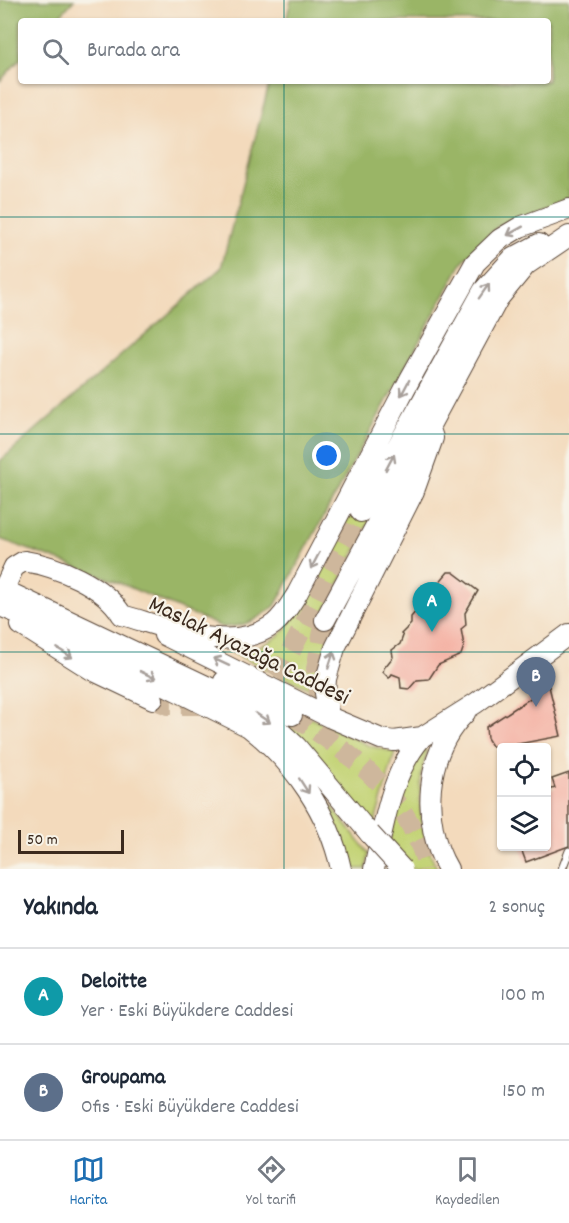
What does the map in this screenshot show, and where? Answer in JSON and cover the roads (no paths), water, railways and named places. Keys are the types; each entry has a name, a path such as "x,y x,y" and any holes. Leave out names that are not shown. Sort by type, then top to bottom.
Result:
{"main road":[{"path":"122,615 212,637 244,636 274,624 286,612 297,594 415,369 475,263 500,239 520,227 569,209"},
{"path":"324,620 484,323 510,282 526,265 569,236"},
{"path":"361,512 483,291 503,266 524,250 569,236"},
{"path":"329,717 324,693 329,666 351,613 426,462 433,438 429,424"},
{"path":"3,585 92,670 153,699"},
{"path":"3,585 292,715"},
{"path":"3,585 223,694 270,722 296,746 402,869"},
{"path":"3,585 12,609 194,698 257,733 302,780 326,824 341,869"},
{"name":"Maslak Ayazağa Caddesi","path":"3,585 122,615 329,717 381,739 394,741 422,737 476,703"},
{"path":"447,869 437,848 431,813 433,775 444,743 459,719 476,703 569,634"},
{"path":"374,869 399,773 422,737"}],"lane":[{"path":"562,869 569,851"}],"tunnel":[{"path":"251,694 271,681 285,663 361,512"},
{"path":"320,702 316,669 325,620"},
{"path":"153,699 168,705 212,705"},
{"path":"292,715 356,761 392,798 407,819 428,869"}],"place":[{"name":"Deloitte","path":"432,632"},
{"name":"Groupama","path":"536,707"}]}
